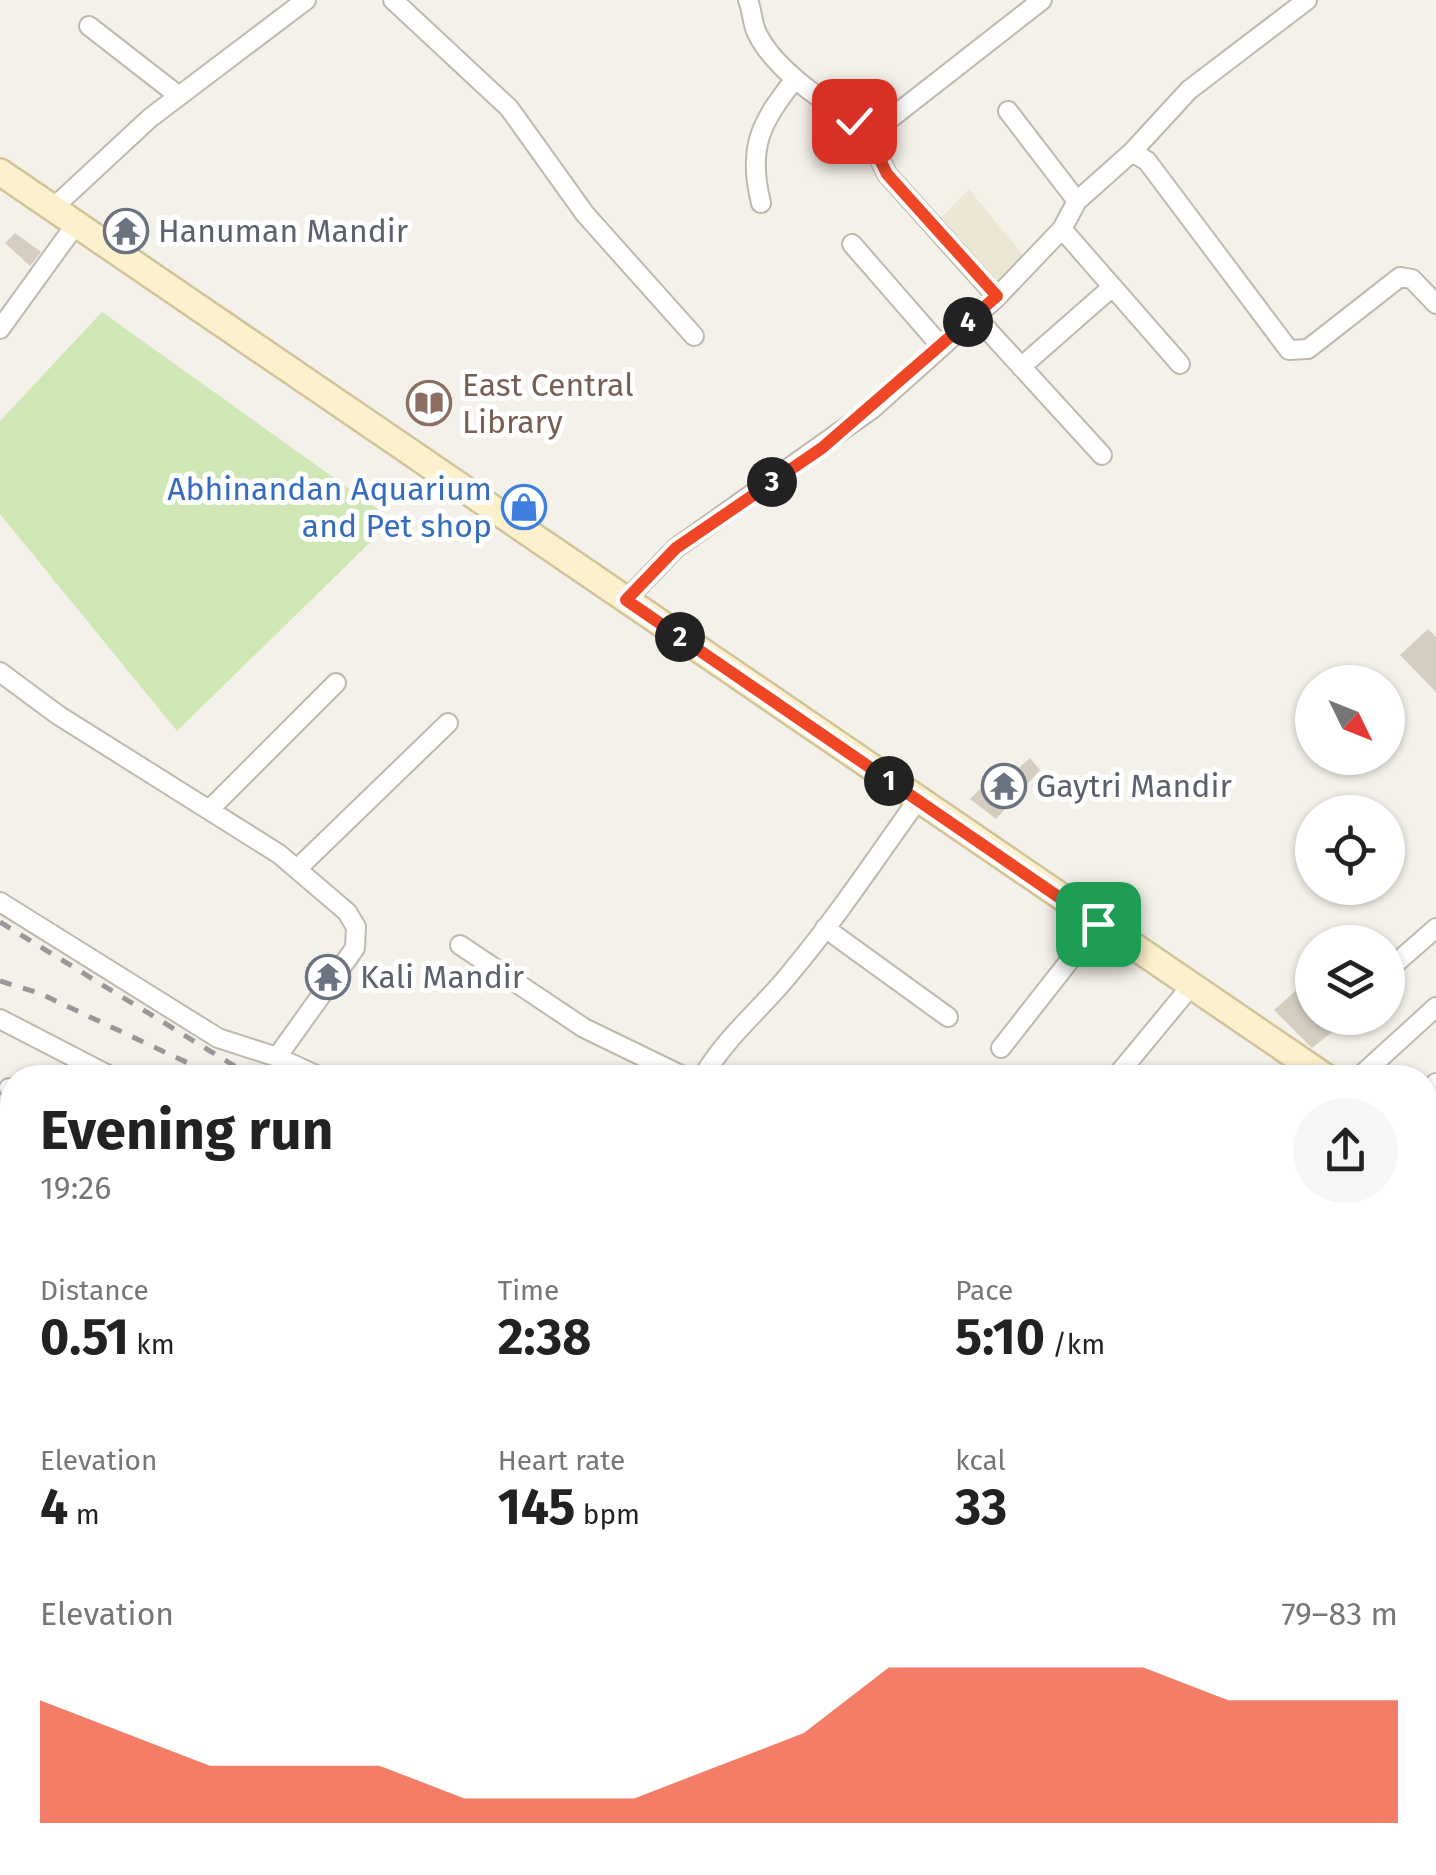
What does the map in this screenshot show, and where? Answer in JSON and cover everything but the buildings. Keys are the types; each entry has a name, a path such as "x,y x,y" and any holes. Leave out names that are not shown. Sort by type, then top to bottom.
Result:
{"main road":[{"path":"0,172 1191,986 1301,1065"}],"street":[{"path":"54,208 178,96 306,0"},
{"path":"392,0 508,108 585,214 694,336"},
{"path":"748,0 756,33 796,79 854,121 876,129"},
{"path":"997,296 887,174 869,137 1042,0"},
{"path":"626,600 676,548 872,409 997,296 1062,229 1077,202 1132,152 1189,90 1307,0"},
{"path":"90,26 178,96"},
{"path":"762,202 753,170 754,150 766,122 796,79"},
{"path":"1008,111 1077,202"},
{"path":"1132,152 1147,162 1289,350 1308,349 1400,276 1412,279 1436,304"},
{"path":"0,328 76,224"},
{"path":"1062,229 1110,289 1180,364"},
{"path":"852,244 940,344"},
{"path":"1021,367 1110,289"},
{"path":"975,316 1102,455"},
{"path":"0,672 58,715 210,809 297,869 346,912 357,938 355,948 278,1056"},
{"path":"210,809 336,684"},
{"path":"297,869 448,723"},
{"path":"710,1065 730,1033 766,1002 825,928 917,801"},
{"path":"0,902 218,1038 296,1065"},
{"path":"1001,1048 1098,924"},
{"path":"825,928 948,1017"},
{"path":"1405,955 1436,928"},
{"path":"460,945 584,1028 660,1065"},
{"path":"1125,1065 1191,986"},
{"path":"1372,1065 1436,1008"},
{"path":"0,1019 89,1065"}],"shaded area":[{"path":"969,189 1027,260 997,286 938,221"}],"green space":[{"path":"102,312 393,520 177,731 0,514 0,421"}],"railway":[{"path":"0,922 233,1065"},
{"path":"0,981 39,993 192,1065"}],"place":[{"name":"Hanuman Mandir","path":"126,231"},
{"name":"East Central Library","path":"429,403"},
{"name":"Abhinandan Aquarium and Pet shop","path":"524,507"},
{"name":"Gaytri Mandir","path":"1004,786"},
{"name":"Kali Mandir","path":"328,977"}],"route":[{"path":"854,121 876,129 869,137 887,174 997,296 872,409 676,548 626,600 1098,924"}]}
